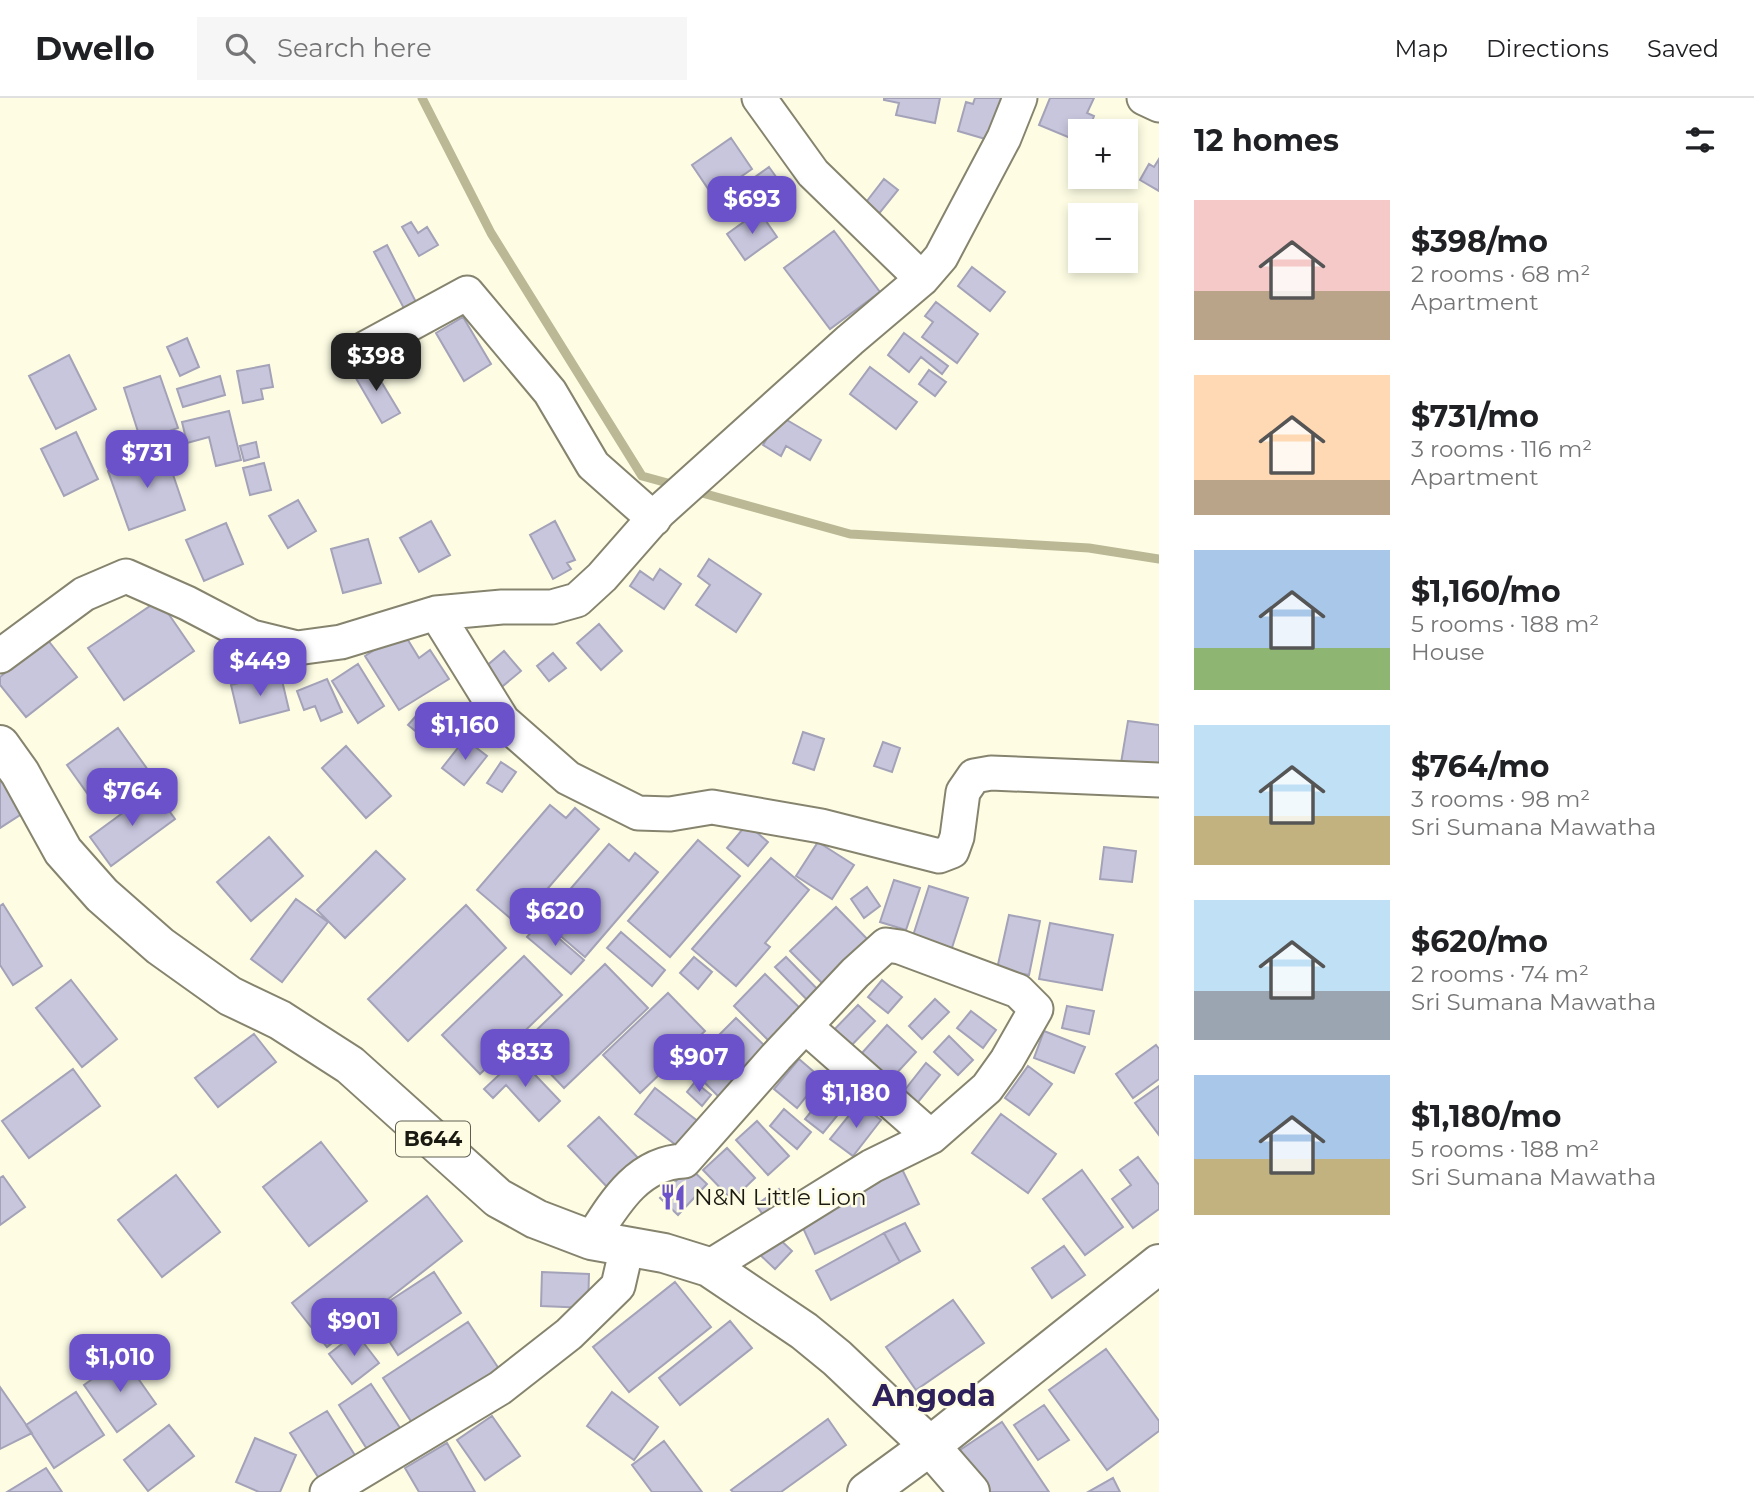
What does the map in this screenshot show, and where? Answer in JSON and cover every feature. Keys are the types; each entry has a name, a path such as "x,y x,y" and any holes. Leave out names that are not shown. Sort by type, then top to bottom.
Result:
{"main road":[{"name":"B644","path":"0,745 20,773 63,851 102,895 160,946 230,996 280,1020 351,1065 498,1198 536,1219 609,1244 664,1253 709,1267 804,1331 838,1358 930,1446 970,1492"},
{"path":"867,1492 930,1446 1159,1264"}],"street":[{"path":"759,98 813,173 922,279"},
{"path":"0,656 84,594 126,576 187,603 252,637 297,648 341,642 436,614 502,607 552,607 578,600 656,516 850,340 922,279 941,257 1004,138 1020,98"},
{"path":"1144,98 1159,105"},
{"path":"364,349 467,293 550,392 593,464 656,516"},
{"path":"436,614 503,721 568,778 638,813 670,814 712,807 821,825 939,856 952,851 957,837 963,792 974,776 991,773 1159,780"},
{"path":"327,1492 500,1388 569,1334 618,1286 609,1244 616,1201 643,1175 666,1162 684,1161 805,1026 855,973 886,946 900,947 1018,991 1035,1009 1007,1060 987,1088 931,1137 872,1166 709,1267"},
{"path":"805,1026 931,1137"}],"building":[{"path":"884,98 940,98 935,123 896,115 899,103"},
{"path":"975,98 1004,98 992,141 958,131 966,102 973,104"},
{"path":"1050,98 1094,98 1087,113 1094,116 1093,119 1068,119 1068,137 1039,125"},
{"path":"731,138 752,169 713,196 692,165"},
{"path":"1159,159 1159,191 1140,180 1149,164 1154,167"},
{"path":"769,167 784,188 746,216 730,195"},
{"path":"884,179 898,190 873,221 860,210"},
{"path":"759,211 777,237 745,260 727,234"},
{"path":"411,222 418,233 427,227 438,245 419,256 402,227"},
{"path":"834,231 880,292 830,329 784,268"},
{"path":"387,245 419,308 407,314 374,252"},
{"path":"972,267 1005,292 990,311 958,286"},
{"path":"936,302 978,334 957,363 922,337 933,322 925,316"},
{"path":"463,317 491,364 464,381 436,333"},
{"path":"904,333 948,366 942,374 921,357 909,372 888,355"},
{"path":"187,338 199,367 180,376 167,347"},
{"path":"69,355 96,409 56,429 29,376"},
{"path":"370,363 400,413 382,423 353,373"},
{"path":"269,365 273,387 261,389 263,399 243,403 237,371"},
{"path":"870,367 917,402 896,429 850,394"},
{"path":"929,370 946,382 935,396 919,384"},
{"path":"160,376 178,428 141,441 124,388"},
{"path":"220,376 225,395 183,407 177,389"},
{"path":"229,411 241,460 216,466 209,437 187,443 182,422"},
{"path":"780,416 821,440 810,460 786,446 781,456 763,445"},
{"path":"76,432 98,479 64,496 41,449"},
{"path":"256,442 259,457 244,461 240,446"},
{"path":"165,451 185,510 129,530 108,471"},
{"path":"264,463 271,490 250,495 243,468"},
{"path":"298,500 316,531 288,548 269,516"},
{"path":"431,521 450,555 419,572 400,538"},
{"path":"555,521 575,560 567,563 571,569 553,579 530,535"},
{"path":"226,523 243,564 204,581 186,540"},
{"path":"368,539 381,583 343,593 331,549"},
{"path":"709,559 761,594 736,632 696,605 710,585 698,576"},
{"path":"660,569 681,584 664,609 630,586 640,571 653,580"},
{"path":"159,600 194,651 124,700 88,648"},
{"path":"599,624 622,651 601,670 577,643"},
{"path":"403,632 419,658 430,650 449,679 399,710 365,656"},
{"path":"47,639 77,677 26,717 0,685 0,677"},
{"path":"504,651 521,671 492,695 476,675"},
{"path":"553,653 566,668 549,681 537,666"},
{"path":"358,664 384,706 358,723 332,681"},
{"path":"280,672 289,710 240,723 231,685"},
{"path":"327,679 342,712 321,721 315,706 304,710 297,691"},
{"path":"424,707 446,726 431,744 408,725"},
{"path":"1128,721 1159,725 1159,769 1121,763"},
{"path":"118,728 148,770 97,807 67,765"},
{"path":"803,732 824,739 814,770 793,763"},
{"path":"465,739 487,756 464,785 442,768"},
{"path":"883,742 900,748 892,772 874,766"},
{"path":"346,746 391,796 366,818 322,768"},
{"path":"501,762 516,772 502,792 487,783"},
{"path":"0,770 34,806 0,828"},
{"path":"154,790 175,819 111,866 90,837"},
{"path":"550,805 566,818 575,808 599,829 517,924 477,890"},
{"path":"747,824 768,842 748,866 727,848"},
{"path":"269,837 303,876 251,921 217,882"},
{"path":"698,840 740,876 670,957 628,921"},
{"path":"818,842 854,865 832,899 796,876"},
{"path":"609,844 629,861 635,853 658,872 585,957 543,921"},
{"path":"1104,847 1136,851 1132,882 1100,879"},
{"path":"376,851 405,879 345,938 317,910"},
{"path":"771,858 809,890 765,943 770,947 736,986 692,949"},
{"path":"894,880 920,888 906,930 880,922"},
{"path":"929,886 968,898 949,957 910,945"},
{"path":"867,887 880,906 864,918 851,899"},
{"path":"296,899 328,922 282,982 251,959"},
{"path":"3,904 42,966 13,985 0,965 0,906"},
{"path":"466,905 506,948 408,1041 368,999"},
{"path":"836,907 875,947 829,990 790,951"},
{"path":"1009,915 1040,921 1029,975 997,969"},
{"path":"540,922 584,960 571,974 527,937"},
{"path":"1050,923 1113,935 1102,990 1039,979"},
{"path":"621,932 665,970 652,986 607,948"},
{"path":"524,956 562,995 480,1074 442,1035"},
{"path":"694,957 712,972 698,989 680,973"},
{"path":"786,957 829,1001 818,1011 775,967"},
{"path":"605,964 648,1008 564,1088 522,1044"},
{"path":"765,974 807,1015 775,1047 734,1006"},
{"path":"71,980 117,1039 82,1067 36,1008"},
{"path":"882,980 902,997 888,1013 868,997"},
{"path":"668,993 705,1031 640,1093 603,1055"},
{"path":"935,999 949,1012 922,1039 909,1026"},
{"path":"858,1005 875,1021 845,1052 828,1036"},
{"path":"1067,1006 1094,1011 1089,1034 1062,1028"},
{"path":"971,1011 996,1030 983,1048 957,1028"},
{"path":"736,1018 767,1048 740,1074 710,1044"},
{"path":"887,1025 916,1052 883,1088 854,1062"},
{"path":"1044,1031 1085,1047 1074,1073 1034,1058"},
{"path":"254,1034 276,1062 218,1107 195,1078"},
{"path":"949,1036 973,1060 958,1075 934,1052"},
{"path":"1156,1045 1159,1049 1159,1079 1133,1098 1116,1074"},
{"path":"706,1050 737,1081 720,1098 689,1067"},
{"path":"518,1057 560,1101 539,1121 506,1085 493,1098 484,1089"},
{"path":"799,1059 821,1078 797,1108 774,1089"},
{"path":"926,1063 940,1075 914,1107 900,1096"},
{"path":"1028,1066 1052,1084 1029,1115 1005,1098"},
{"path":"73,1069 100,1106 29,1158 2,1121"},
{"path":"695,1082 711,1095 702,1106 687,1092"},
{"path":"832,1086 850,1100 823,1133 805,1119"},
{"path":"1159,1086 1159,1135 1135,1103"},
{"path":"655,1088 704,1126 684,1151 635,1114"},
{"path":"859,1103 881,1120 853,1156 830,1139"},
{"path":"784,1109 811,1132 797,1149 770,1126"},
{"path":"1001,1114 1056,1154 1028,1193 972,1153"},
{"path":"599,1117 641,1161 610,1190 568,1146"},
{"path":"757,1121 789,1156 768,1175 736,1140"},
{"path":"321,1142 367,1201 309,1246 263,1187"},
{"path":"727,1148 755,1178 732,1200 703,1170"},
{"path":"1138,1157 1159,1185 1159,1209 1133,1228 1112,1199 1131,1185 1120,1170"},
{"path":"900,1165 919,1204 815,1254 797,1215"},
{"path":"689,1167 707,1184 678,1215 660,1198"},
{"path":"1082,1170 1123,1227 1085,1255 1043,1199"},
{"path":"176,1175 220,1232 162,1277 118,1220"},
{"path":"3,1176 25,1207 0,1225 0,1178"},
{"path":"779,1189 792,1207 769,1223 756,1205"},
{"path":"427,1196 462,1241 327,1347 292,1303"},
{"path":"905,1223 920,1251 900,1262 884,1233"},
{"path":"772,1232 792,1251 775,1269 755,1250"},
{"path":"884,1233 900,1262 831,1300 816,1271"},
{"path":"1064,1246 1085,1275 1052,1298 1032,1268"},
{"path":"434,1272 461,1313 398,1355 371,1313"},
{"path":"542,1272 589,1274 588,1308 541,1306"},
{"path":"675,1282 711,1327 629,1392 593,1347"},
{"path":"953,1300 984,1343 916,1390 886,1347"},
{"path":"730,1321 752,1348 680,1405 659,1378"},
{"path":"468,1322 503,1375 418,1432 383,1378"},
{"path":"356,1333 379,1363 352,1384 329,1354"},
{"path":"1106,1349 1159,1421 1159,1431 1107,1470 1049,1390"},
{"path":"123,1357 156,1404 117,1432 84,1385"},
{"path":"371,1384 400,1428 367,1449 339,1405"},
{"path":"0,1387 32,1433 0,1449"},
{"path":"76,1392 104,1435 54,1468 26,1425"},
{"path":"612,1392 658,1427 634,1460 587,1426"},
{"path":"1044,1405 1069,1440 1038,1460 1014,1425"},
{"path":"327,1411 356,1457 320,1480 290,1433"},
{"path":"492,1416 520,1456 485,1480 457,1440"},
{"path":"828,1419 846,1445 781,1492 731,1490"},
{"path":"1002,1422 1049,1492 988,1492 960,1450"},
{"path":"169,1425 194,1456 148,1491 124,1460"},
{"path":"255,1438 296,1455 280,1492 259,1492 236,1482"},
{"path":"664,1441 702,1492 652,1492 632,1465"},
{"path":"447,1443 475,1492 419,1492 405,1468"},
{"path":"46,1468 62,1492 7,1492"},
{"path":"1113,1478 1120,1492 1088,1492"}],"waterway":[{"path":"422,98 491,233 642,476 675,485"},
{"path":"695,491 850,534 1089,548 1159,559"}],"place":[{"name":"N&N Little Lion","path":"673,1197"}],"district":[{"name":"Angoda","path":"934,1396"}]}
